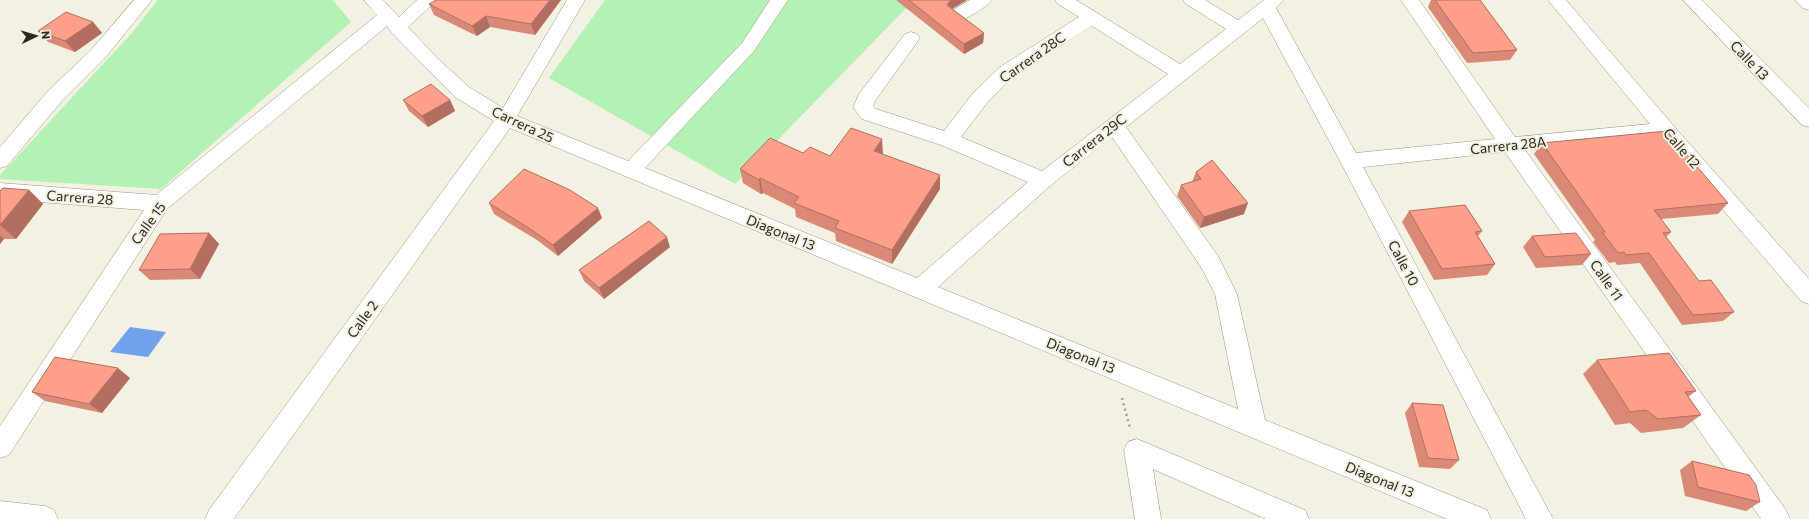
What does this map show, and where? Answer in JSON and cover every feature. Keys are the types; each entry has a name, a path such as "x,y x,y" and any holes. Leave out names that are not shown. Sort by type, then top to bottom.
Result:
{"street":[{"path":"0,161 55,96 98,54 143,0"},
{"name":"Carrera 25","path":"373,0 430,62 462,92 506,119 683,192"},
{"name":"Calle 15","path":"0,447 160,203 392,22 428,0"},
{"name":"Calle 2","path":"218,519 506,119 576,0"},
{"path":"631,170 748,47 779,0"},
{"path":"959,14 983,0"},
{"path":"1064,0 1180,73"},
{"path":"1192,0 1238,28"},
{"name":"Calle 11","path":"1410,0 1510,144 1778,519"},
{"name":"Calle 12","path":"1557,0 1665,129 1809,295"},
{"name":"Calle 13","path":"1692,0 1809,120"},
{"path":"1804,0 1809,4"},
{"name":"Carrera 29C","path":"920,289 1044,180 1270,4"},
{"name":"Calle 10","path":"1270,4 1350,161 1540,519"},
{"name":"Carrera 28C","path":"948,140 980,98 1007,71 1091,18"},
{"path":"910,38 866,99 863,107 869,114 948,140 1044,180"},
{"path":"1114,124 1210,262 1226,294 1254,426"},
{"name":"Carrera 28A","path":"1350,161 1665,129"},
{"name":"Carrera 28","path":"0,191 160,203"},
{"name":"Diagonal 13","path":"683,192 1478,519"},
{"path":"1137,450 1148,519"},
{"path":"1137,450 1296,519"},
{"path":"0,514 45,519"}],"path":[{"path":"1113,368 1137,450"}],"green space":[{"path":"158,0 333,0 351,22 161,189 0,179 0,175 131,34"},
{"path":"605,0 914,0 735,184 549,78"}],"water":[{"path":"130,327 166,332 148,357 110,352"}],"building":[{"path":"436,0 550,0 531,24 486,16 472,26 429,4"},
{"path":"909,0 951,0 947,5 984,33 964,44"},
{"path":"1435,0 1480,0 1517,50 1473,53"},
{"path":"66,12 93,22 65,41 38,31"},
{"path":"431,84 450,100 422,116 403,100"},
{"path":"851,128 882,139 874,151 940,175 892,250 835,228 839,221 794,203 799,197 760,178 759,180 740,169 770,138 803,153 810,147 830,156"},
{"path":"1667,131 1728,203 1654,210 1671,232 1663,233 1699,281 1711,280 1734,312 1693,315 1649,253 1626,255 1624,252 1618,253 1602,232 1605,232 1542,143"},
{"path":"1212,160 1248,203 1204,217 1181,185 1201,179 1196,172"},
{"path":"524,169 570,190 598,208 553,245 489,203"},
{"path":"3,188 29,190 0,225 0,191"},
{"path":"1465,205 1482,231 1475,232 1495,264 1442,269 1409,211"},
{"path":"649,221 667,237 599,288 579,270"},
{"path":"209,233 190,269 139,270 160,234"},
{"path":"1576,233 1591,254 1545,257 1532,236"},
{"path":"1669,353 1696,391 1685,392 1701,415 1658,419 1646,410 1630,412 1597,360"},
{"path":"55,357 118,368 89,404 32,392"},
{"path":"1412,403 1443,405 1459,460 1428,458"},
{"path":"1692,461 1749,475 1756,485 1760,502 1698,487"}]}
